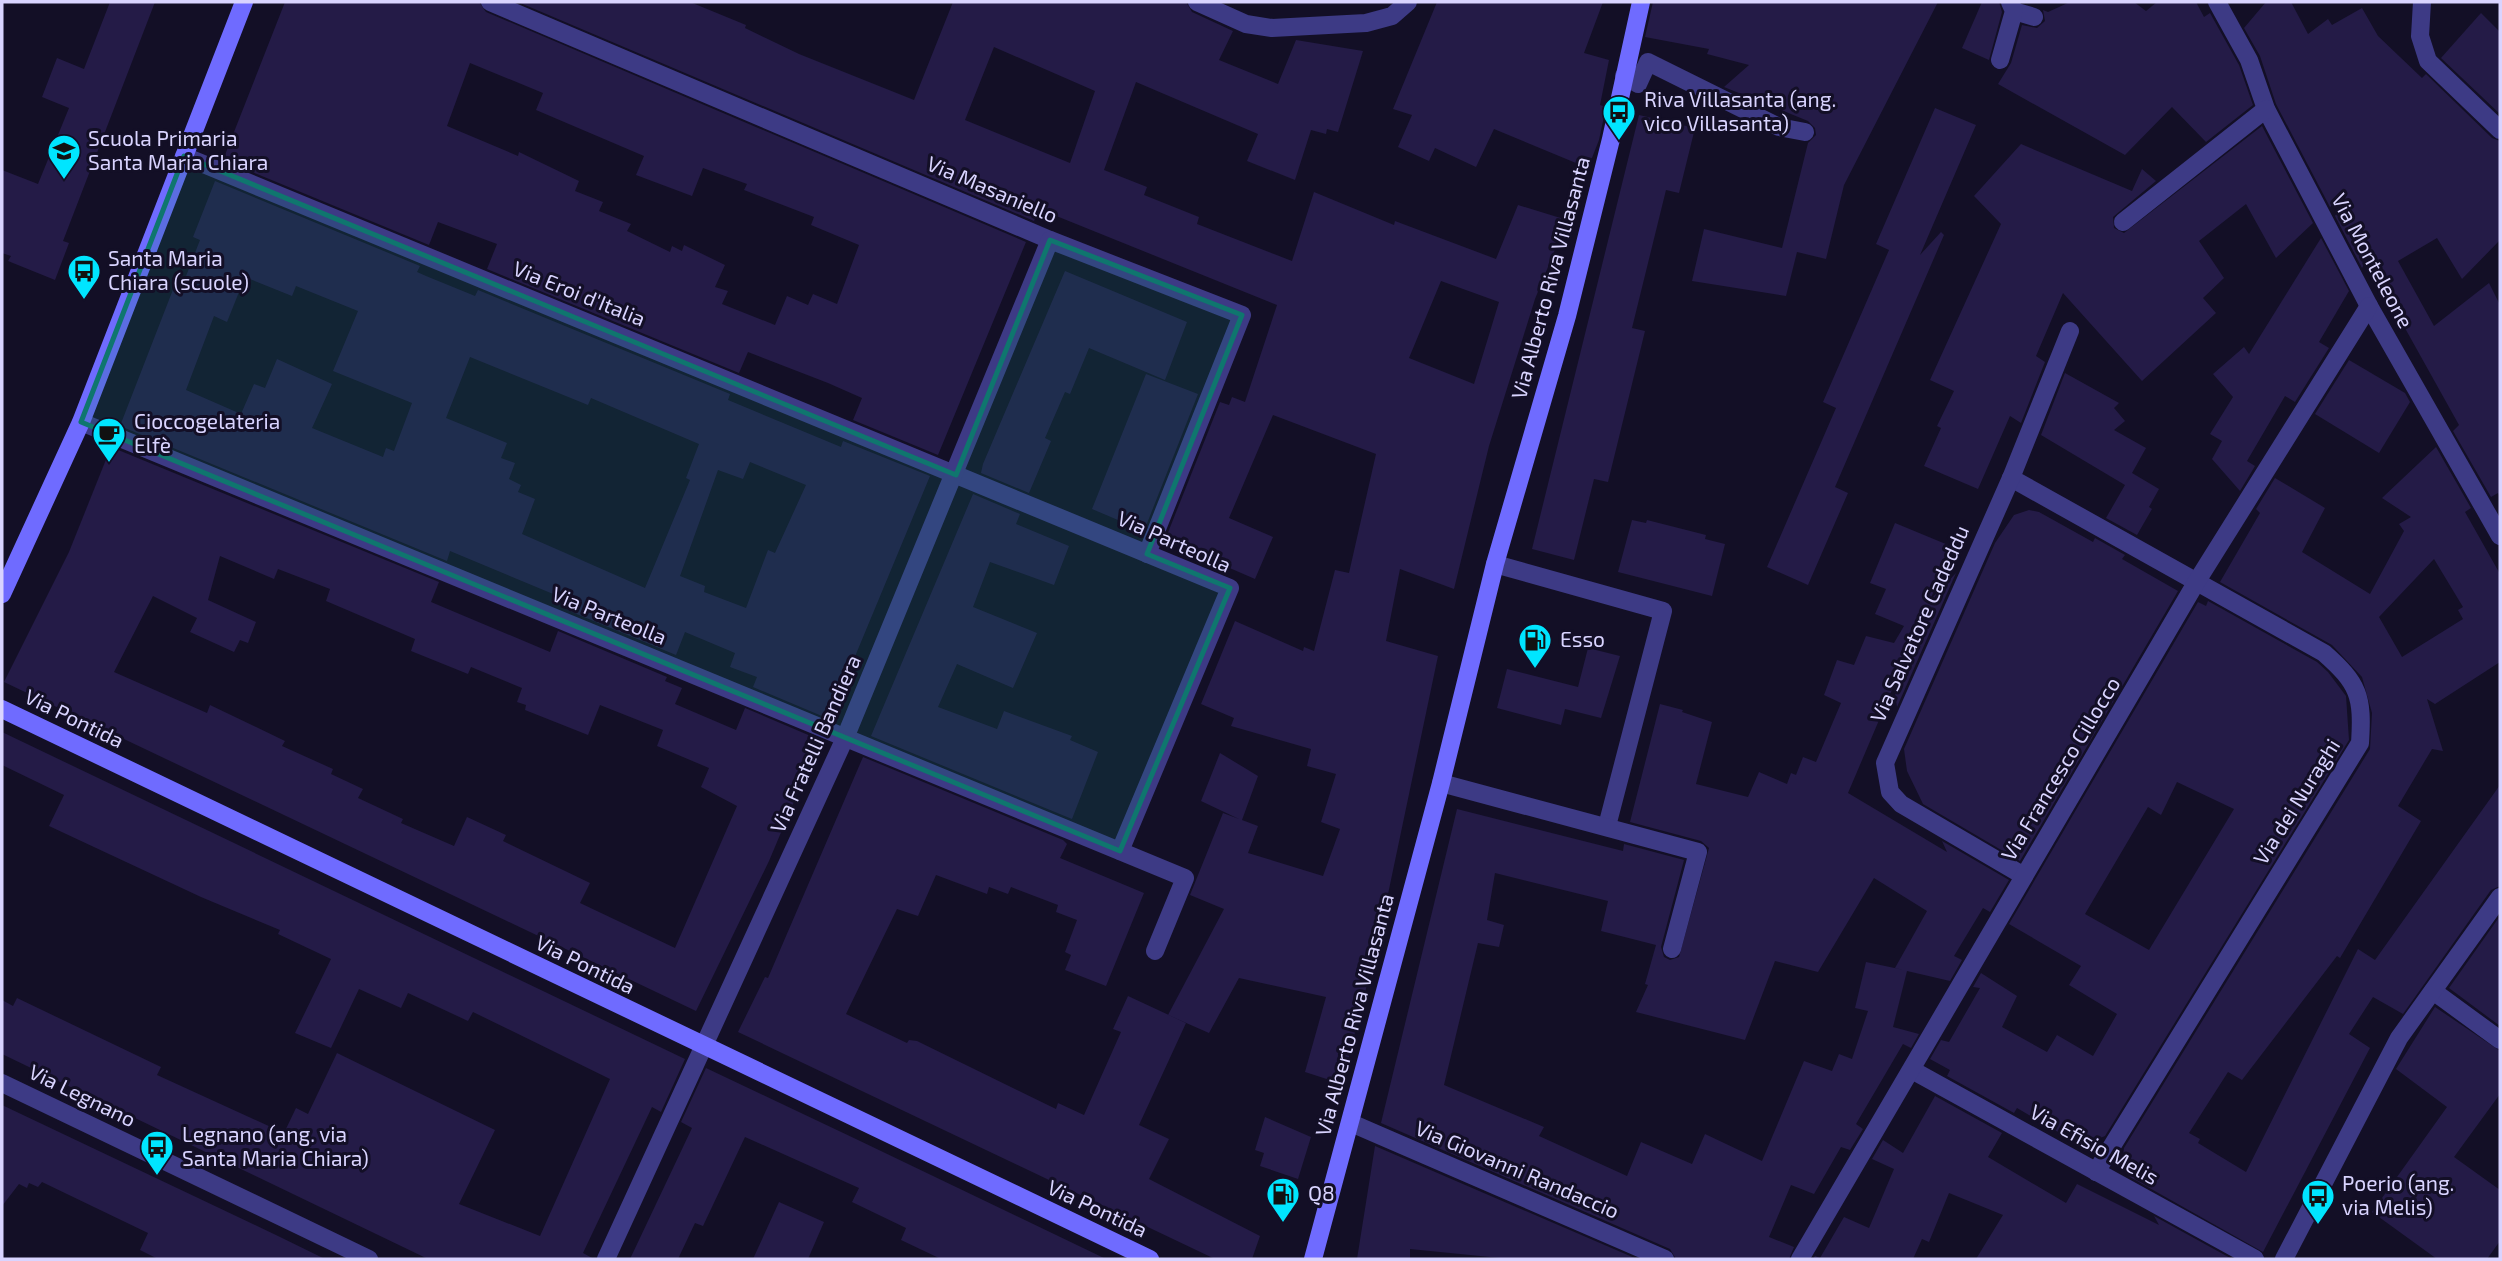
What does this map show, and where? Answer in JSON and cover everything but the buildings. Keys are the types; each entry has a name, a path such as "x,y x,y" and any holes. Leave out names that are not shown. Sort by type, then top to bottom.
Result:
{"street":[{"path":"2,594 81,422 244,2"},
{"name":"Via Masaniello","path":"490,2 1050,240 1242,315 1147,554"},
{"path":"1197,2 1246,24 1272,28 1366,23 1392,16 1408,2"},
{"name":"Via Alberto Riva Villasanta","path":"1313,1259 1441,783 1495,564 1567,316 1641,2"},
{"name":"Via Monteleone","path":"2217,2 2249,60 2266,109 2369,306 2500,536"},
{"path":"2422,2 2420,36 2428,61 2500,130"},
{"path":"2000,60 2012,6 2034,17"},
{"path":"1624,76 1639,84 1648,62 1779,127 1805,132"},
{"path":"2123,222 2266,109"},
{"name":"Via Eroi d'Italia","path":"184,156 956,475"},
{"name":"Via Fratelli Bandiera","path":"606,1259 845,738 956,475 1050,240"},
{"name":"Via Francesco Cillocco","path":"1800,1259 2197,581 2369,306"},
{"name":"Via Salvatore Cadeddu","path":"2024,876 1901,804 1891,792 1885,763 2011,478 2070,331"},
{"name":"Via Parteolla","path":"81,422 1185,878 1155,951"},
{"name":"Via Parteolla","path":"956,475 1230,588 1120,852"},
{"name":"Via dei Nuraghi","path":"2011,478 2324,653 2350,676 2362,711 2360,743 2096,1172"},
{"path":"1495,564 1663,611 1608,826"},
{"name":"Via Pontida","path":"2,709 1150,1259"},
{"path":"1441,783 1698,852 1672,949"},
{"path":"2284,1259 2399,1038 2500,897"},
{"path":"2433,990 2500,1040"},
{"name":"Via Efisio Melis","path":"1912,1070 2255,1259"},
{"name":"Via Legnano","path":"2,1083 369,1259"},
{"name":"Via Giovanni Randaccio","path":"1351,1123 1665,1259"}],"highlighted area":[{"path":"184,156 956,475 1050,240 1242,315 1147,554 1230,588 1120,851 81,422"}],"place":[{"name":"Riva Villasanta (ang. vico Villasanta)","path":"1619,142"},
{"name":"Scuola Primaria Santa Maria Chiara","path":"64,181"},
{"name":"Santa Maria Chiara (scuole)","path":"84,301"},
{"name":"Cioccogelateria Elfè","path":"109,464"},
{"name":"Esso","path":"1535,670"},
{"name":"Legnano (ang. via Santa Maria Chiara)","path":"157,1177"},
{"name":"Q8","path":"1283,1224"},
{"name":"Poerio (ang. via Melis)","path":"2318,1226"}]}
